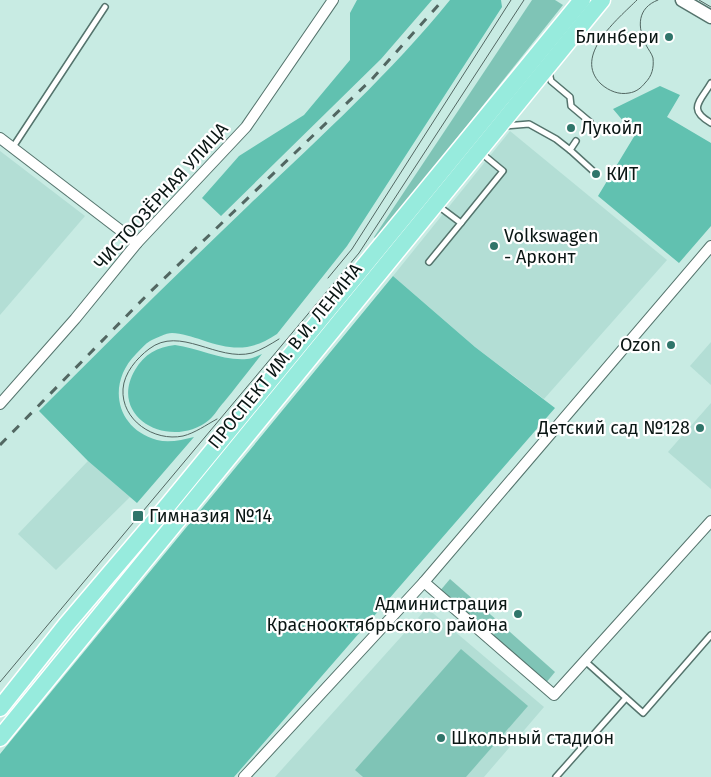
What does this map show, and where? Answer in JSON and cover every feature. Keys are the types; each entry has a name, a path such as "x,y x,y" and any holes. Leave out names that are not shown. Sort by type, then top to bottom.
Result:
{"main road":[{"name":"ПРОСПЕКТ ИМ. В.И. ЛЕНИНА","path":"0,708 66,625 168,505 582,0"},
{"name":"ПРОСПЕКТ ИМ. В.И. ЛЕНИНА","path":"0,738 602,0"}],"street":[{"name":"ЧИСТООЗЁРНАЯ УЛИЦА","path":"0,404 75,319 137,243 246,127 333,0"},
{"path":"682,0 711,17"},
{"path":"0,138 137,243"},
{"path":"244,777 424,582 711,246"},
{"path":"424,582 554,695 711,521"}],"lane":[{"path":"12,148 105,8"},
{"path":"548,66 551,80 570,97 571,106 590,122 588,125"},
{"path":"711,83 697,107 697,113 701,118 711,123"},
{"path":"498,127 529,124 556,139 592,170"},
{"path":"570,150 576,141"},
{"path":"429,262 503,171 478,151"},
{"path":"435,204 461,223"},
{"path":"585,661 644,713 711,635"},
{"path":"556,777 626,698"}],"shaded area":[{"path":"510,131 667,260 544,399 475,347 393,276"},
{"path":"0,151 85,216 0,315"},
{"name":"Детский сад №128","path":"711,342 711,385 690,366"},
{"name":"Детский сад №128","path":"711,403 711,489 668,452"},
{"path":"88,461 130,497 56,570 18,534"},
{"path":"427,608 544,707 484,777 275,777"}],"green space":[{"path":"357,0 432,0 381,59 221,216 202,198 239,156 304,115 350,60 350,13"},
{"path":"450,0 501,0 502,7 347,246 277,334 258,344 241,348 223,346 183,334 170,333 148,342 127,366 121,378 120,403 124,415 132,426 143,434 162,441 175,441 194,437 137,503 88,461 39,411 196,256 353,106 403,54"},
{"path":"532,0 555,0 563,5 376,240 374,237"},
{"path":"660,86 680,95 667,117 711,143 711,226 679,263 598,196 635,135 613,109"},
{"path":"393,276 475,347 555,408 234,777 0,777 0,754"},
{"path":"175,345 238,359 251,358 262,354 209,420 194,429 177,432 147,425 136,415 129,402 129,387 139,364 152,352"},
{"path":"450,579 499,622 488,635 439,592"},
{"path":"502,625 555,672 545,684 491,638"},
{"name":"Школьный стадион","path":"461,649 528,706 466,777 363,777 355,770"}],"tram line":[{"path":"328,278 352,249 511,0"},
{"path":"0,682 359,253 524,0"},
{"path":"637,0 619,17 601,39 595,50 592,62 593,73 601,84 618,93 636,91 651,75 653,58 643,38 640,25 646,8 658,0"},
{"path":"699,0 711,7"},
{"path":"217,419 183,436 161,436 151,432 133,419 127,410 123,389 126,377 136,361 144,353 161,343 173,341 186,342 225,353 239,354 255,352 279,339"}],"railway":[{"path":"0,445 150,292 372,79 443,0"}],"place":[{"name":"Блинбери","path":"669,37"},
{"name":"Лукойл","path":"571,128"},
{"name":"КИТ","path":"596,174"},
{"name":"Volkswagen - Арконт","path":"494,246"},
{"name":"Ozon","path":"671,345"},
{"name":"Детский сад №128","path":"700,428"},
{"name":"Гимназия №14","path":"138,516"},
{"name":"Администрация Краснооктябрьского района","path":"518,614"},
{"name":"Школьный стадион","path":"441,738"}]}
